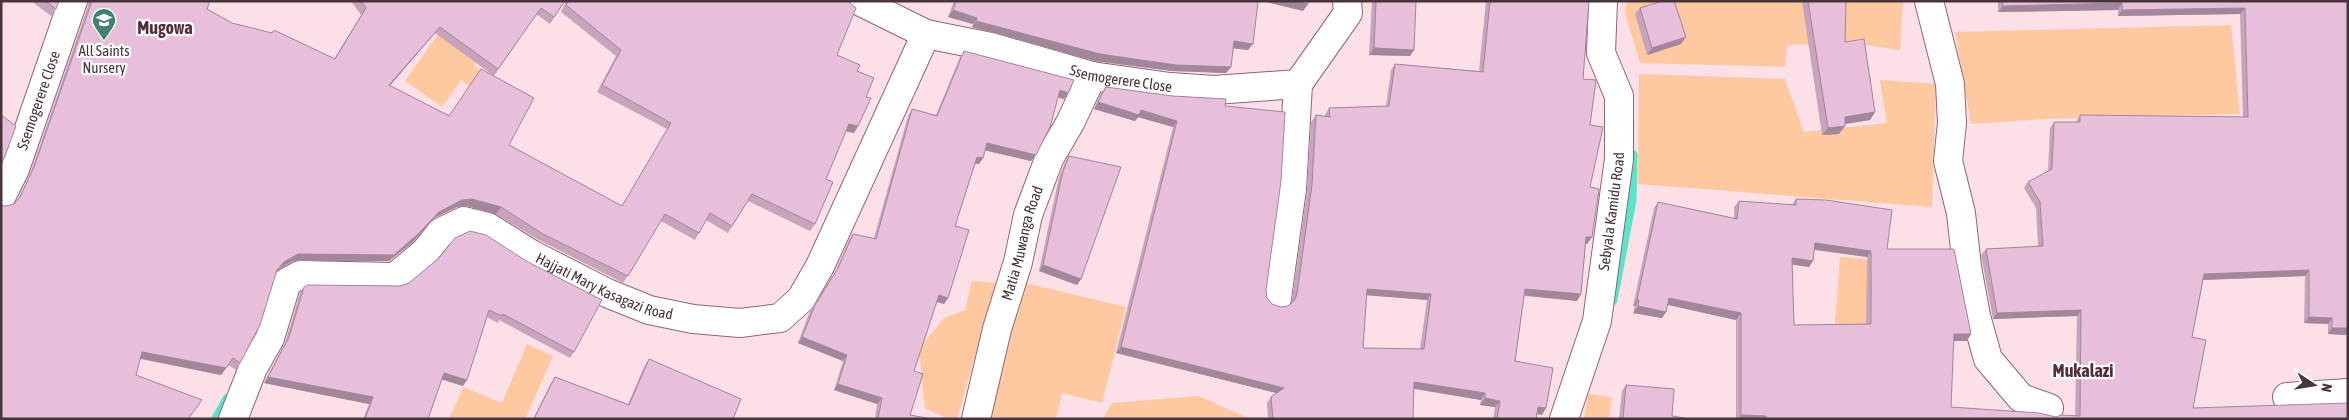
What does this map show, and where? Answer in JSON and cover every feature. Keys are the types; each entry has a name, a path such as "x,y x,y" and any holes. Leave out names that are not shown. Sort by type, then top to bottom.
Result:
{"street":[{"name":"Ssemogerere Close","path":"1,197 15,169 72,1"},
{"name":"Ssemogerere Close","path":"859,1 926,34 991,47 1092,76 1170,87 1214,90 1298,84"},
{"path":"1277,298 1292,190 1298,84 1348,13 1347,1"},
{"name":"Sebyala Kamidu Road","path":"1564,419 1597,321 1619,159 1619,96 1601,53 1603,1"},
{"path":"1929,1 1950,84 1952,123 1948,161 1961,213 1967,267 1978,324 1988,359 2021,398 2049,408"},
{"name":"Hajjati Mary Kasagazi Road","path":"233,419 253,368 270,338 287,282 290,278 300,275 394,277 425,252 441,232 464,221 488,227 530,254 607,293 649,310 693,318 740,323 780,318 801,299 820,266 926,34"},
{"name":"Matia Muwanga Road","path":"976,419 997,329 1018,262 1028,215 1049,159 1070,123 1092,76"},
{"path":"2287,397 2348,392"}],"shaded area":[{"path":"1627,1 1903,1 1900,50 1851,43 1787,45 1785,67 1640,63 1625,13"},
{"path":"445,24 484,52 474,66 483,73 472,88 461,80 442,107 405,81"},
{"path":"2231,25 2240,114 2046,119 1971,124 1955,32"},
{"path":"1639,74 1785,79 1804,132 1887,123 1880,80 1936,84 1932,207 1638,184"},
{"path":"1840,257 1889,261 1890,326 1835,324"},
{"path":"972,281 996,283 957,419 948,419 925,408 919,349 944,318 965,310"},
{"path":"1021,282 1126,307 1102,403 1062,393 1056,419 988,417"},
{"path":"527,344 553,356 525,419 449,419 463,387 502,403"},
{"path":"1588,394 1612,397 1609,419 1584,419"},
{"path":"1199,396 1250,419 1103,419 1112,403"}],"building":[{"path":"45,1 59,1 56,9"},
{"path":"92,1 210,1 207,9 232,23 272,33 274,30 335,59 366,8 361,1 565,1 554,17 541,8 498,69 440,27 389,85 449,116 481,69 534,98 509,145 622,206 671,123 602,85 621,50 566,5 568,1 850,1 856,8 837,55 860,65 857,71 874,78 866,97 871,98 858,126 849,124 826,179 833,182 815,224 752,194 732,226 710,213 699,233 665,214 628,276 543,234 501,207 472,199 462,200 439,212 394,255 298,254 284,262 277,270 260,325 240,363 233,358 226,368 142,352 136,375 202,400 188,419 1,419 1,205 14,204 20,197 34,167"},
{"path":"956,1 1258,1 1253,44 1234,41 1231,67 1176,65 1100,54 976,21 977,18 953,10"},
{"path":"1295,1 1308,1 1308,4"},
{"path":"1376,1 1416,1 1414,50 1374,48"},
{"path":"1490,1 1589,1 1583,79 1596,80 1590,125 1603,127 1590,187 1599,189 1592,237 1586,237 1581,294 1525,289 1515,361 1553,368 1546,408 1538,407 1536,419 1497,419 1500,401 1485,398 1485,393 1414,382 1413,419 1273,419 1271,397 1284,388 1121,347 1177,121 1141,110 1139,115 1098,102 1106,87 1173,96 1226,99 1225,106 1285,112 1281,181 1266,290 1267,298 1272,304 1280,307 1288,306 1294,301 1297,294 1312,185 1316,115 1330,117 1329,108 1389,106 1395,64 1483,72","holes":["1367,289 1431,294 1424,349 1363,348"]},
{"path":"1662,1 1674,1 1686,37 1652,48 1640,8"},
{"path":"1808,1 1846,1 1845,42 1864,39 1875,112 1845,117 1845,126 1828,128"},
{"path":"2002,1 2348,1 2348,328 2332,328 2332,318 2309,317 2309,270 2204,274 2192,337 2206,340 2193,408 2348,403 2348,419 1766,419 1766,416 1741,415 1741,313 1669,298 1666,312 1638,306 1639,300 1637,300 1658,202 1737,219 1739,201 1796,205 1796,199 1826,200 1892,210 1887,249 1954,249 1971,334 1954,334 1951,407 2039,413 2056,417 2061,415 2080,416 2081,310 1997,313 1986,249 2043,246 2040,202 2028,182 2052,169 2054,122 2080,122 2080,115 2248,117 2245,8 2122,10 2122,3 2003,6","holes":["1815,243 1871,251 1871,324 1794,325 1792,258 1813,261"]},
{"path":"964,51 1074,80 1068,93 1060,90 1050,127 1036,155 987,143 983,158 977,157 955,226 969,230 948,298 939,295 914,371 923,374 910,415 932,419 878,419 882,398 838,384 847,355 802,337 815,305 838,268 853,234 876,239 912,109 937,116"},
{"path":"1,115 16,126 1,164"},
{"path":"1069,156 1121,167 1081,279 1043,265 1063,171"},
{"path":"470,231 486,235 528,262 602,300 574,352 503,314 502,316 489,310 467,380 444,373 428,419 365,419 373,397 268,377 289,337 304,287 308,285 400,286 409,283 439,258 455,238"},
{"path":"649,359 741,399 733,419 534,419 555,377 629,405"},
{"path":"1626,385 1674,389 1672,416 1685,419 1623,419"}],"waterway":[{"path":"1612,300 1631,200 1632,155"},
{"path":"217,419 228,399"}],"place":[{"name":"All Saints Nursery","path":"104,41"}],"district":[{"name":"Mugowa","path":"165,28"},
{"name":"Mukalazi","path":"2083,371"}]}
